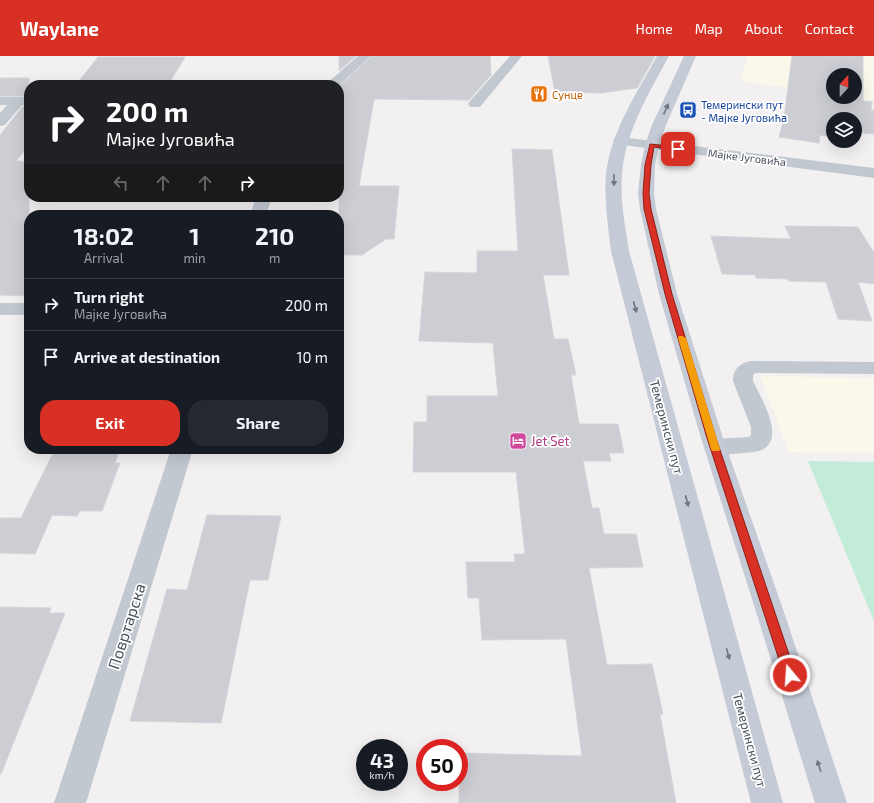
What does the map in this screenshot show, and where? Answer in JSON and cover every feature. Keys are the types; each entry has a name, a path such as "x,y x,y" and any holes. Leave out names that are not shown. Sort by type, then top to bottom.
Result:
{"main road":[{"name":"Темерински пут","path":"663,56 620,141 614,174 615,215 620,251 767,803"},
{"path":"690,56 659,125 652,145 648,165 646,193 648,209 668,294 715,447 772,618 831,803"}],"street":[{"path":"336,80 365,56"},
{"path":"475,104 516,56"},
{"path":"0,101 23,101"},
{"path":"0,122 23,101"},
{"name":"Мајке Југовића","path":"620,141 874,173"},
{"path":"0,309 24,309"},
{"path":"715,447 755,444 762,437 762,427 743,381 743,373 750,367 874,368"},
{"name":"Повртарска","path":"70,803 180,454"}],"shaded area":[{"path":"748,56 874,56 874,100 862,98 862,68 826,68 826,93 740,81"},
{"path":"760,376 874,378 874,453 789,452"}],"green space":[{"path":"808,461 874,462 874,621"}],"building":[{"path":"339,56 356,56 339,71"},
{"path":"372,56 490,56 491,75 469,100 374,99 359,186 399,186 394,239 386,239 362,255 344,255 344,210 339,210 339,202 344,202 344,81"},
{"path":"548,56 655,56 637,88 601,93 555,92"},
{"path":"792,56 863,56 863,101 872,102 871,110 874,110 874,134 862,133 862,112 826,112 826,136 820,135 819,143 779,137 784,118"},
{"path":"98,57 185,57 171,80 80,80"},
{"path":"0,78 29,78 29,80 24,80 24,96 0,96"},
{"path":"24,106 24,151 16,161 24,162 24,202 29,202 29,210 24,210 24,296 0,295 0,135"},
{"path":"512,149 552,150 569,275 543,275 554,339 568,339 576,375 571,375 579,424 618,424 624,453 609,453 611,461 583,461 592,508 599,508 604,534 636,534 643,567 589,568 607,665 652,664 663,714 660,714 676,803 459,803 459,791 468,791 468,753 582,756 566,639 482,640 479,598 468,598 466,562 515,562 514,554 525,554 516,472 413,472 414,422 427,422 427,396 498,396 493,343 419,341 425,272 477,273 477,251 518,251"},
{"path":"785,226 858,227 874,253 874,284 858,282 872,321 838,319 826,282 789,281 788,279 756,278 755,275 722,274 711,236 791,239"},
{"path":"53,454 118,454 115,463 120,463 102,511 80,511 77,516 52,515 35,554 0,553 0,518 21,518"},
{"path":"207,515 281,516 268,580 250,580 221,723 130,721 167,589 187,590"},
{"path":"0,607 51,608 49,613 65,613 1,774 0,774"}],"slow traffic":[{"path":"682,338 715,449"}],"place":[{"name":"Сунце","path":"539,94"},
{"name":"Темерински пут - Мајке Југовића","path":"688,110"},
{"name":"Jet Set","path":"518,441"}],"route":[{"path":"678,149 652,145 648,165 646,193 648,209 668,294 712,438 790,675"}]}
